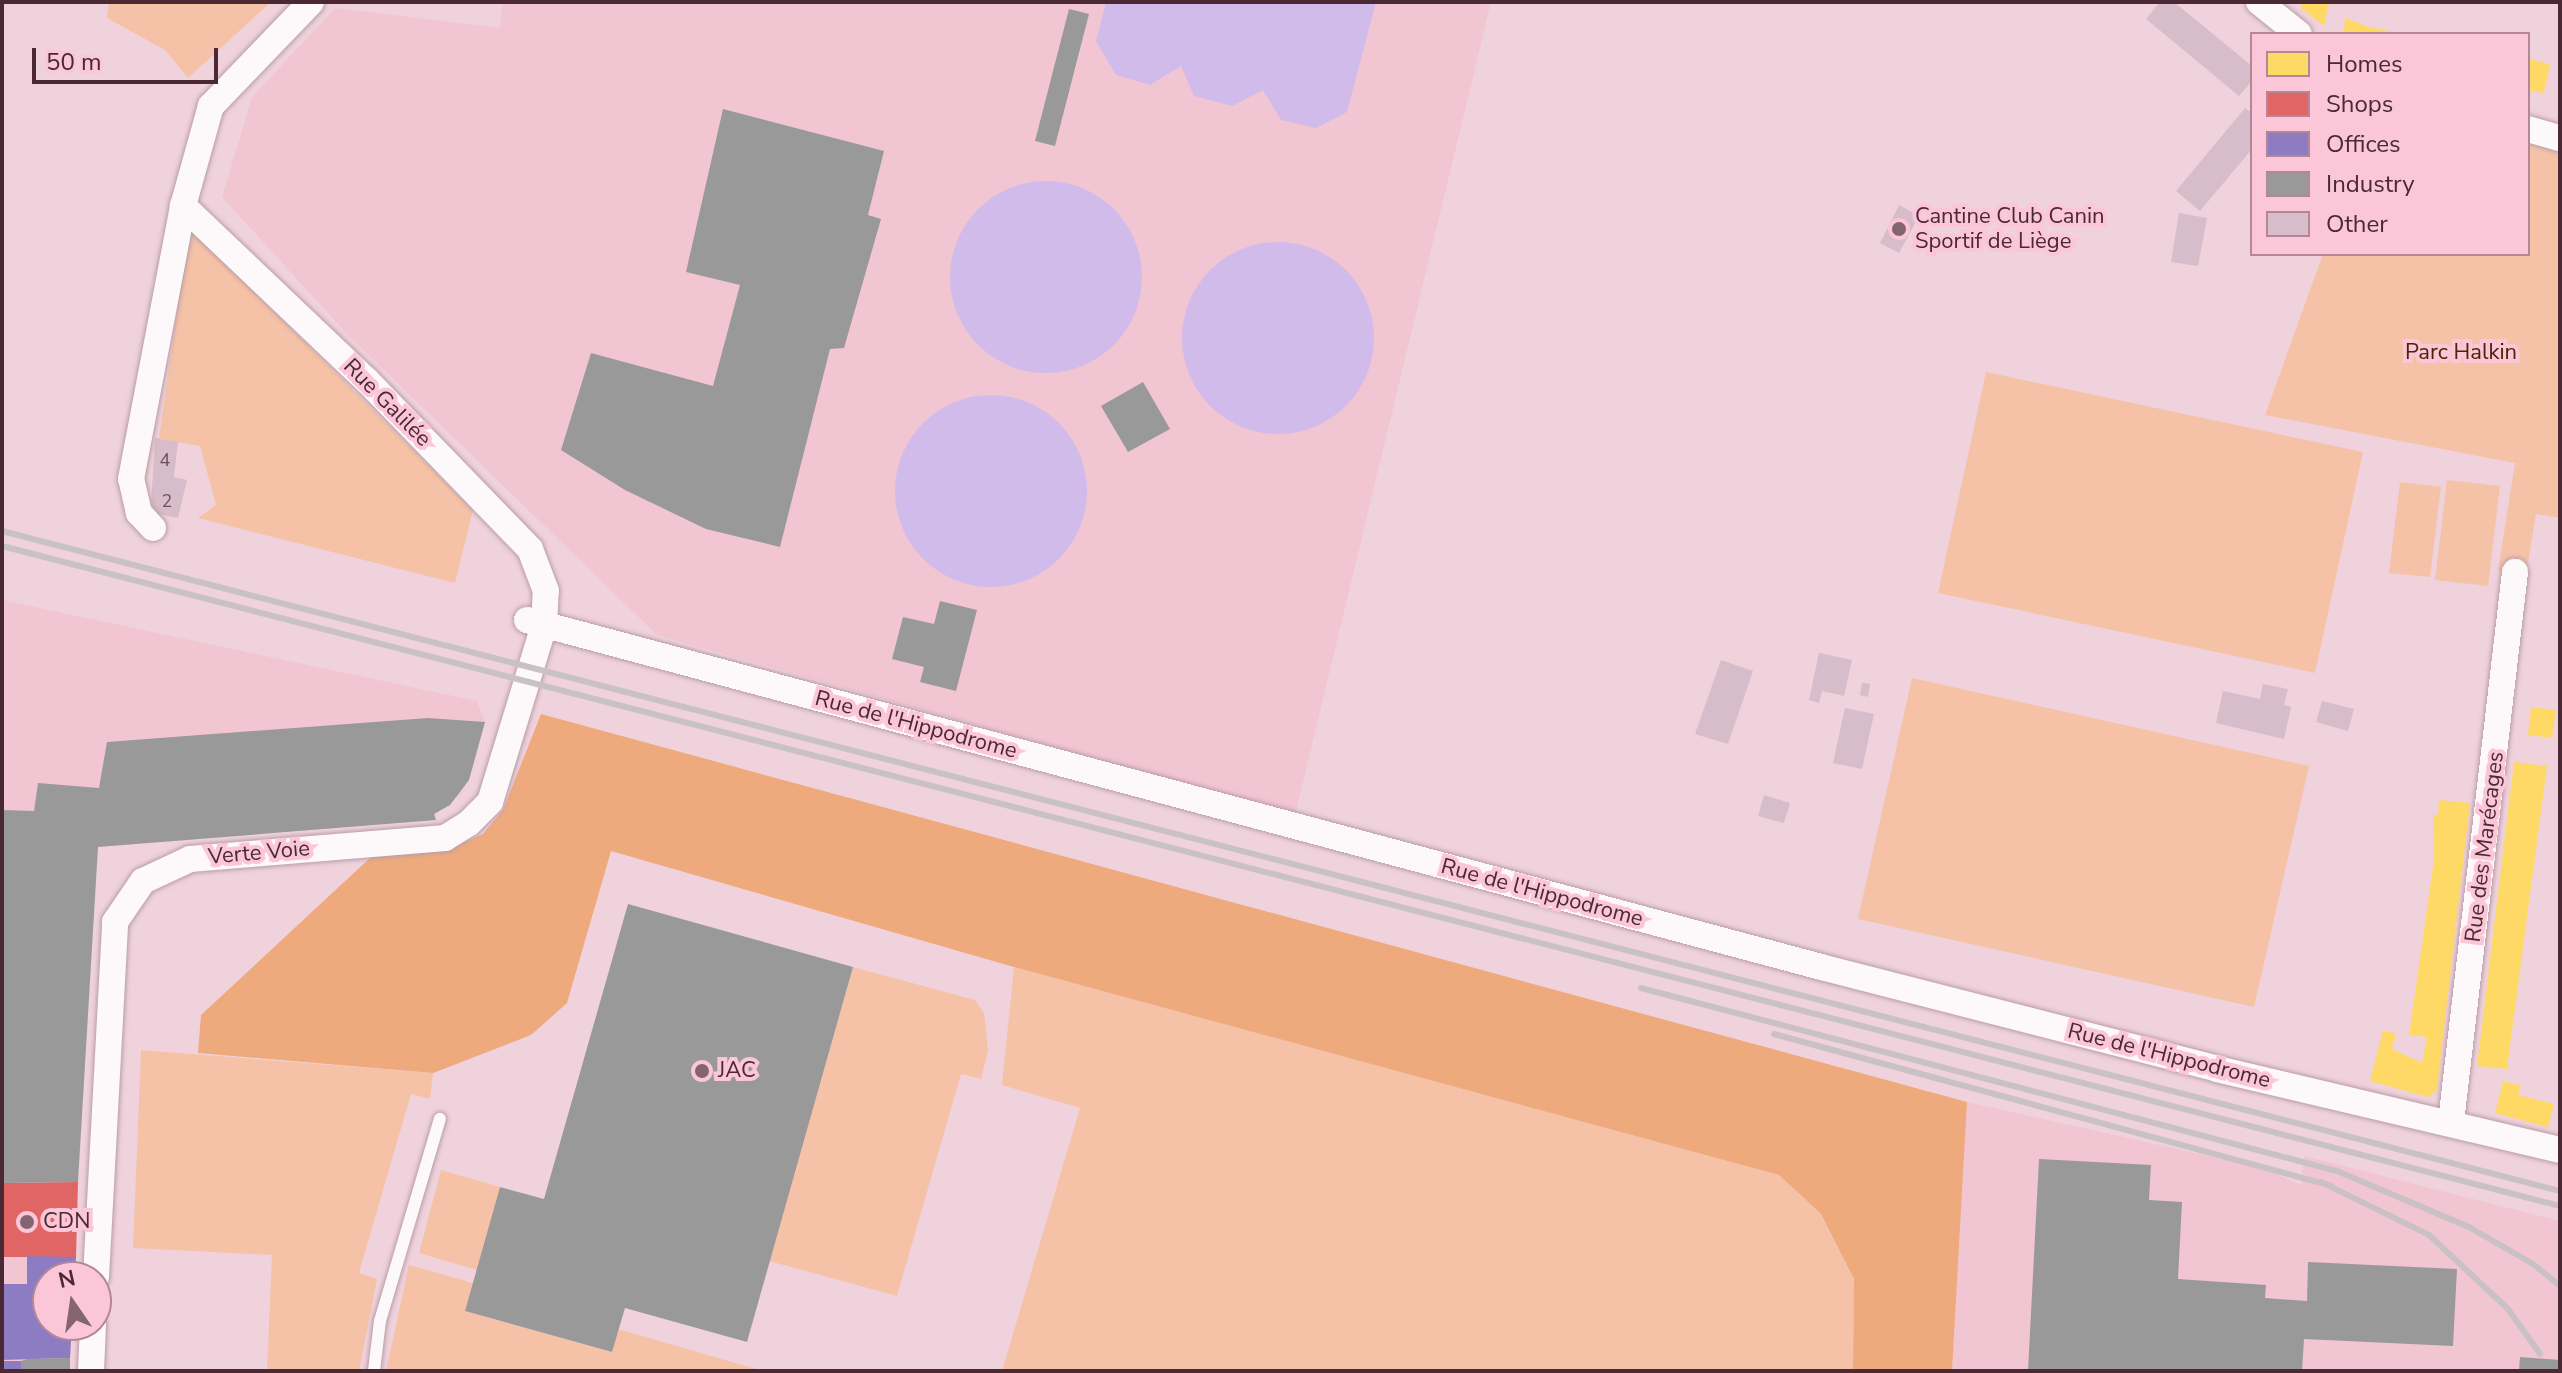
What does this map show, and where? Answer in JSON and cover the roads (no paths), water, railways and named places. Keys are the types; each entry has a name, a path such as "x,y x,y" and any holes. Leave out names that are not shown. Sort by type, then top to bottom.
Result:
{"street":[{"path":"153,528 139,513 131,479 183,206 211,106 311,2"},
{"path":"2259,2 2296,32"},
{"path":"2530,130 2560,138"},
{"name":"Rue Galilée","path":"183,206 366,380 530,549 546,591 536,623"},
{"name":"Rue des Marécages","path":"2451,1122 2515,572"},
{"name":"Rue de l'Hippodrome","path":"536,623 1821,967 2217,1069 2560,1150"},
{"name":"Verte Voie","path":"97,1261 115,922 143,881 190,859 445,838 490,802 536,623"},
{"path":"91,1371 92,1341"}],"lane":[{"path":"374,1371 380,1321 440,1119"}],"railway":[{"path":"2,531 2560,1191"},
{"path":"2,546 2560,1206"},
{"path":"1641,988 2337,1171 2469,1227 2533,1264 2560,1286"},
{"path":"1774,1034 2332,1186"},
{"path":"2321,1182 2429,1235 2508,1309 2540,1354"}],"place":[{"name":"Cantine Club Canin Sportif de Liège","path":"1899,229"},
{"name":"JAC","path":"702,1071"},
{"name":"CDN","path":"27,1222"}],"park label":[{"name":"Parc Halkin","path":"2461,353"}]}
